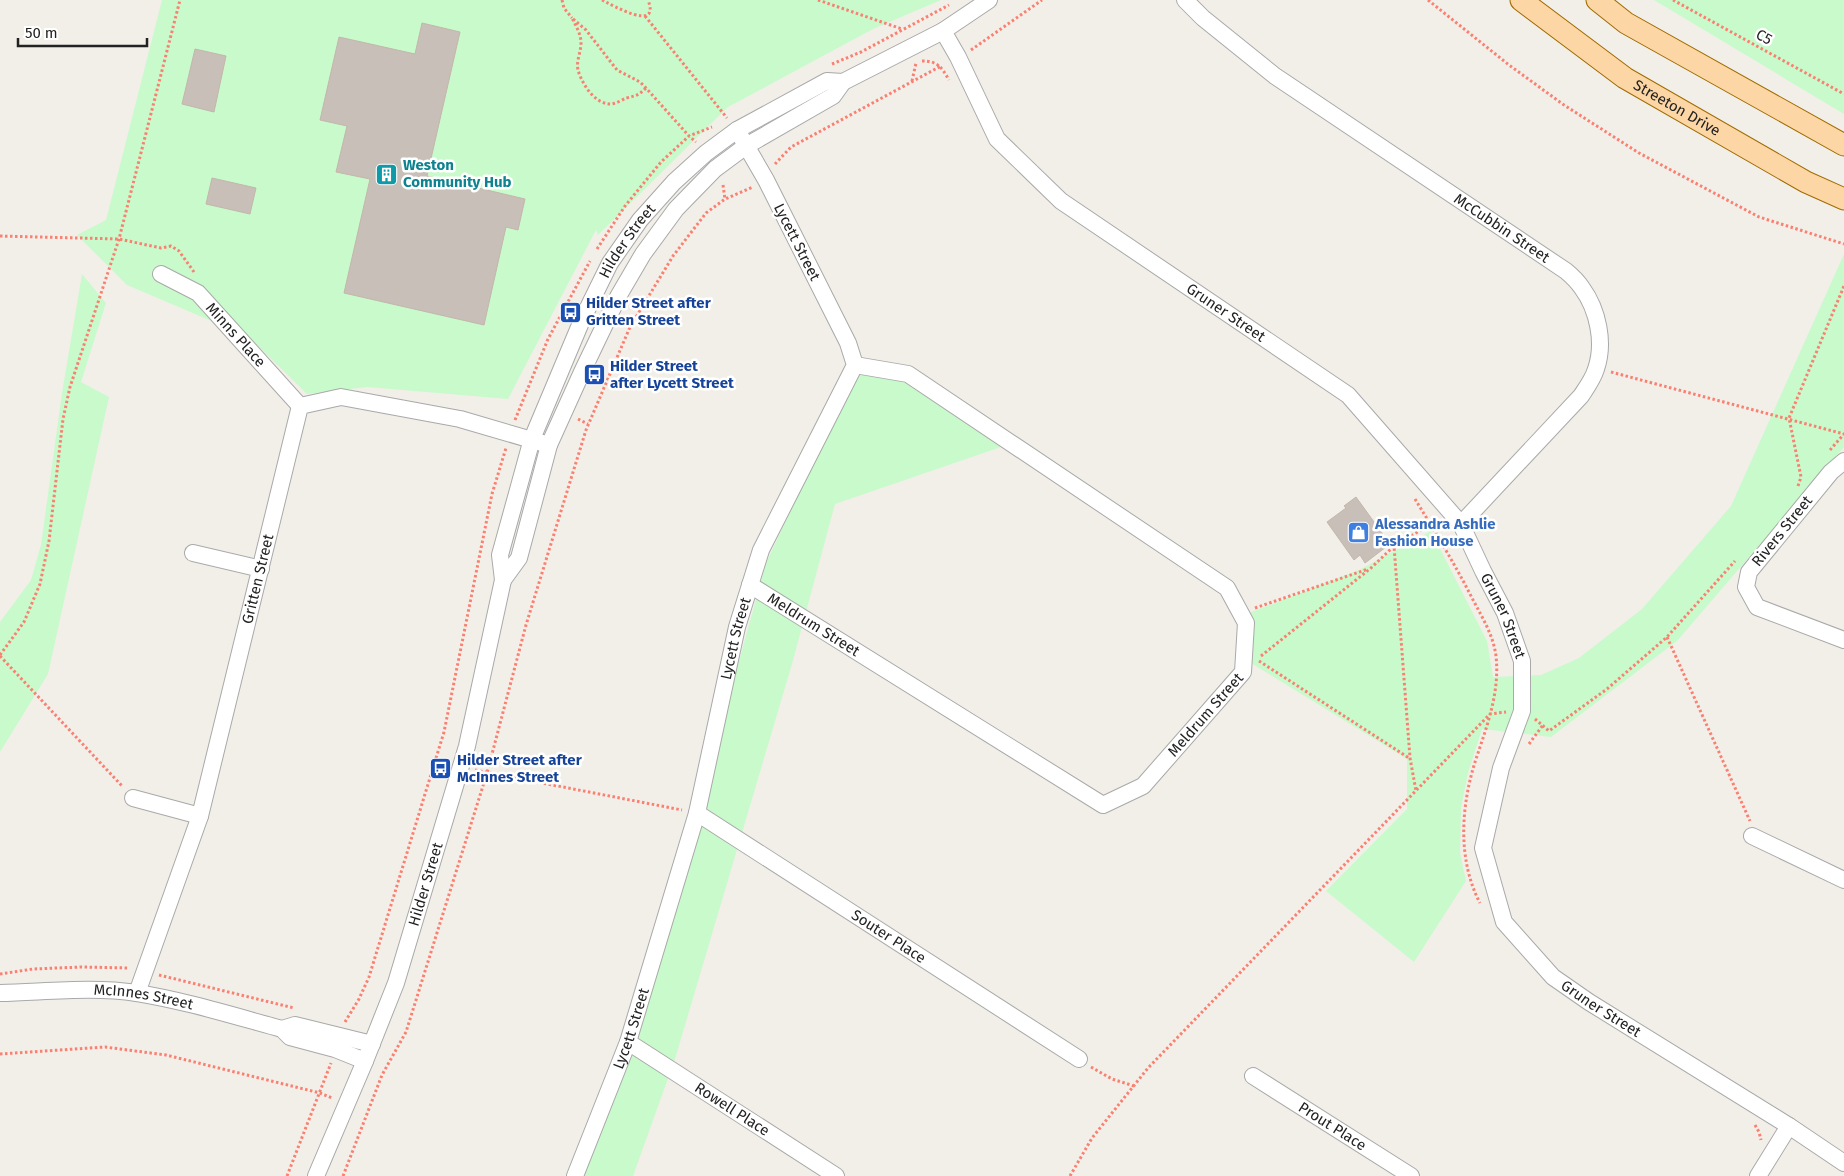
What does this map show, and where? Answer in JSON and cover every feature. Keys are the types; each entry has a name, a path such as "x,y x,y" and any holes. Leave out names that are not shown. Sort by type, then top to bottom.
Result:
{"main road":[{"name":"Streeton Drive","path":"1521,0 1625,78 1806,182 1844,199"},
{"path":"1597,0 1626,23 1844,145"}],"street":[{"name":"Hilder Street","path":"503,580 519,558 549,446 582,372 619,295 638,262 676,209 715,169 746,146 833,96 843,82 943,31 989,0"},
{"name":"McCubbin Street","path":"1185,0 1202,18 1275,76 1566,271 1581,286 1594,312 1599,333 1600,349 1596,368 1581,396 1461,524"},
{"name":"Gruner Street","path":"943,31 958,57 997,139 1062,201 1348,395 1461,524 1505,613 1522,661 1522,711 1500,768 1483,848 1504,922 1553,977 1589,1002 1844,1163"},
{"name":"Hilder Street","path":"316,1176 396,983 467,746 503,580 500,555 532,439 582,320 610,263 640,220 674,182 737,130 826,81 843,82"},
{"name":"Lycett Street","path":"575,1176 628,1042 697,813 737,627 761,550 855,364 848,343 766,180 737,130"},
{"name":"Minns Place","path":"161,274 198,293 300,406"},
{"name":"Meldrum Street","path":"750,585 1103,805 1144,786 1242,672 1246,623 1227,588 908,374 855,364"},
{"path":"300,406 341,397 460,419 532,439 549,446"},
{"name":"Gritten Street","path":"137,993 200,816 300,406"},
{"name":"Rivers Street","path":"1844,461 1831,472 1749,572 1746,587 1757,607 1844,640"},
{"path":"193,553 261,569"},
{"path":"133,798 200,816"},
{"name":"Souter Place","path":"697,813 1079,1060"},
{"path":"1752,836 1844,880"},
{"name":"McInnes Street","path":"0,993 94,991 137,993 282,1029 290,1037 336,1049 365,1061"},
{"name":"McInnes Street","path":"282,1029 295,1025 372,1044"},
{"name":"Rowell Place","path":"628,1042 836,1176"},
{"name":"Prout Place","path":"1253,1076 1411,1176"},
{"path":"1758,1176 1788,1126"}],"path":[{"path":"133,798 0,655 24,622 40,584 49,541 63,419 70,387 119,238 180,0"},
{"path":"562,0 564,8 586,30 617,70 640,82 706,154"},
{"path":"602,0 637,16 645,16 649,13 648,0"},
{"path":"818,0 903,29"},
{"path":"343,1176 382,1075 406,1032 487,772 526,625 586,430 630,327 673,256 706,213 725,199 766,180 773,166 791,147 979,46 1042,0"},
{"path":"1428,0 1508,65 1564,105 1639,153 1759,217 1844,244"},
{"name":"C5","path":"1672,0 1844,94"},
{"path":"645,16 737,130"},
{"path":"572,18 581,36 579,71 585,86 594,96 605,102 614,103 627,98 637,97 646,88"},
{"path":"912,81 915,63 918,61 932,61 941,66 950,82"},
{"path":"715,169 723,183 725,199"},
{"path":"0,236 119,238 162,248 171,246 184,256 186,263 199,278"},
{"path":"1794,495 1801,477 1789,418 1844,286"},
{"path":"1596,368 1844,434"},
{"path":"1412,494 1449,554 1490,631 1496,655 1497,672 1494,699 1489,724 1467,793 1464,816 1467,868 1474,892 1484,909"},
{"path":"1410,758 1256,660 1371,568 1394,546 1431,524"},
{"path":"1394,546 1410,758 1416,792"},
{"path":"1070,1176 1092,1138 1148,1068 1490,714 1522,711 1549,731 1607,689 1667,637 1737,559"},
{"path":"1240,613 1371,568"},
{"path":"1667,637 1750,818 1752,836"},
{"path":"1526,751 1542,725"},
{"path":"436,762 697,813"},
{"path":"0,1054 105,1047 166,1055 320,1093 286,1176"},
{"path":"1079,1060 1112,1079 1134,1086"},
{"path":"1753,1120 1759,1132 1762,1145"}],"green space":[{"path":"162,0 941,0 873,29 728,107 598,235 596,230 508,399 367,387 307,394 249,337 127,285 77,235 106,220"},
{"path":"1654,0 1844,0 1844,114"},
{"path":"1844,254 1844,447 1677,641 1551,737 1482,729 1468,773 1461,808 1460,853 1466,881 1414,962 1326,891 1407,809 1407,759 1251,663 1249,613 1359,570 1431,531 1487,641 1493,677 1541,675 1579,658 1642,609 1731,506"},
{"path":"82,274 106,303 81,382 109,397 48,674 0,752 0,622 31,580 41,545 62,393"},
{"path":"858,368 906,383 1001,447 835,504 792,664 675,1059 633,1176 581,1176 635,1040 766,563"}],"building":[{"name":"Weston Community Hub","path":"422,23 460,32 427,176 525,199 518,230 506,227 484,325 344,293 370,179 336,172 347,126 320,120 339,37 415,54"},
{"path":"195,49 226,56 214,112 182,104"},
{"path":"212,178 256,188 250,214 206,204"},
{"name":"Alessandra Ashlie Fashion House","path":"1356,497 1390,544 1365,563 1360,555 1354,560 1327,522 1346,508 1344,506"}],"place":[{"name":"Weston Community Hub","path":"387,174"},
{"name":"Hilder Street after Gritten Street","path":"570,312"},
{"name":"Hilder Street after Lycett Street","path":"594,375"},
{"name":"Alessandra Ashlie Fashion House","path":"1359,533"},
{"name":"Hilder Street after McInnes Street","path":"441,769"}]}
